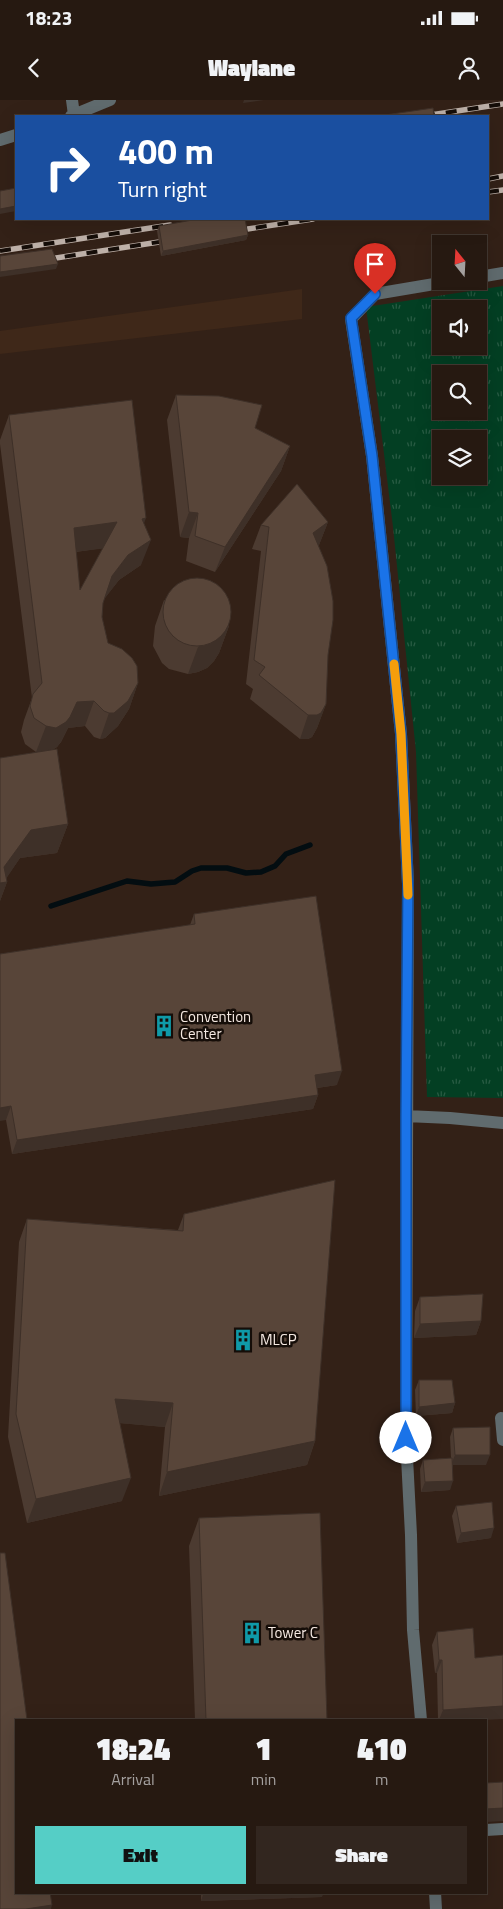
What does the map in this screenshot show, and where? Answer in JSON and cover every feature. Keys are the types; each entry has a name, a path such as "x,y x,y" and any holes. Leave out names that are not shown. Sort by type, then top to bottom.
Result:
{"street":[{"path":"72,100 72,115 110,100"},
{"path":"0,140 15,136"},
{"path":"488,276 503,273"},
{"path":"421,1719 413,1630 406,1438 408,884 401,734 372,456 351,318 375,294 432,284"},
{"path":"406,1116 503,1123"},
{"path":"501,1418 503,1440"},
{"path":"487,1830 503,1829"},
{"path":"435,1894 436,1909"}],"shaded area":[{"path":"302,289 302,319 0,354 0,331"}],"green space":[{"path":"503,286 503,1098 427,1097 416,752 393,527 366,307 477,290 488,290 488,288"}],"building":[{"path":"433,108 434,115 385,115"},
{"path":"15,188 15,206 0,209 0,191"},
{"path":"192,220 245,220 248,235 163,251 159,226"},
{"path":"52,249 58,264 0,272 0,256"},
{"path":"176,395 219,396 262,405 255,428 290,446 225,547 195,536 198,513 189,512"},
{"path":"132,400 146,518 142,519 151,540 128,555 112,576 103,603 102,617 108,643 122,649 132,658 137,666 138,683 128,701 114,713 104,711 94,701 77,702 66,722 56,728 46,726 34,718 30,706 33,694 42,683 9,415","holes":["117,522 80,590 74,528"]},
{"path":"297,484 328,522 313,533 327,566 333,601 326,704 321,713 317,715 308,715 259,675 265,667 254,660 269,527 261,525"},
{"path":"190,578 204,578 216,583 226,593 231,605 231,619 226,631 216,641 204,646 190,646 178,641 168,631 163,619 163,605 168,593 178,583"},
{"path":"57,749 68,824 31,830 4,867 7,882 0,883 0,758"},
{"name":"Convention Center","path":"316,896 342,1071 315,1075 318,1095 17,1140 11,1106 0,1108 0,954 195,924 194,914"},
{"path":"335,1180 315,1441 167,1472 173,1403 115,1399 131,1478 36,1499 16,1414 27,1219 183,1231 184,1214"},
{"path":"483,1294 481,1321 420,1324 420,1297"},
{"path":"419,1380 452,1380 455,1403 419,1407"},
{"path":"490,1427 490,1455 455,1455 453,1428"},
{"path":"452,1458 453,1481 425,1482 423,1460"},
{"path":"492,1502 494,1528 461,1533 456,1506"},
{"name":"Tower C","path":"320,1513 327,1719 206,1719 199,1518"},
{"path":"0,1553 5,1553 27,1719 15,1719 15,1894 50,1894 52,1905 26,1909 0,1909"},
{"path":"473,1628 475,1658 503,1655 503,1706 443,1710 442,1660 439,1660 437,1632"},
{"path":"503,1782 503,1808 487,1809 487,1783"}],"waterway":[{"path":"51,906 127,881 151,884 175,882 192,871 201,868 227,868 246,873 261,872 275,866 286,854 310,845"}],"railway":[{"path":"431,115 503,104"},
{"path":"489,179 503,176"},
{"path":"489,192 503,190"},
{"path":"234,231 306,220"},
{"path":"0,251 170,225"},
{"path":"43,260 172,240"}],"slow traffic":[{"path":"394,664 401,734 408,895"}],"place":[{"name":"Convention Center","path":"164,1026"},
{"name":"MLCP","path":"243,1340"},
{"name":"Tower C","path":"252,1633"}],"route":[{"path":"375,294 351,318 372,456 401,734 408,884 406,1438"}]}
